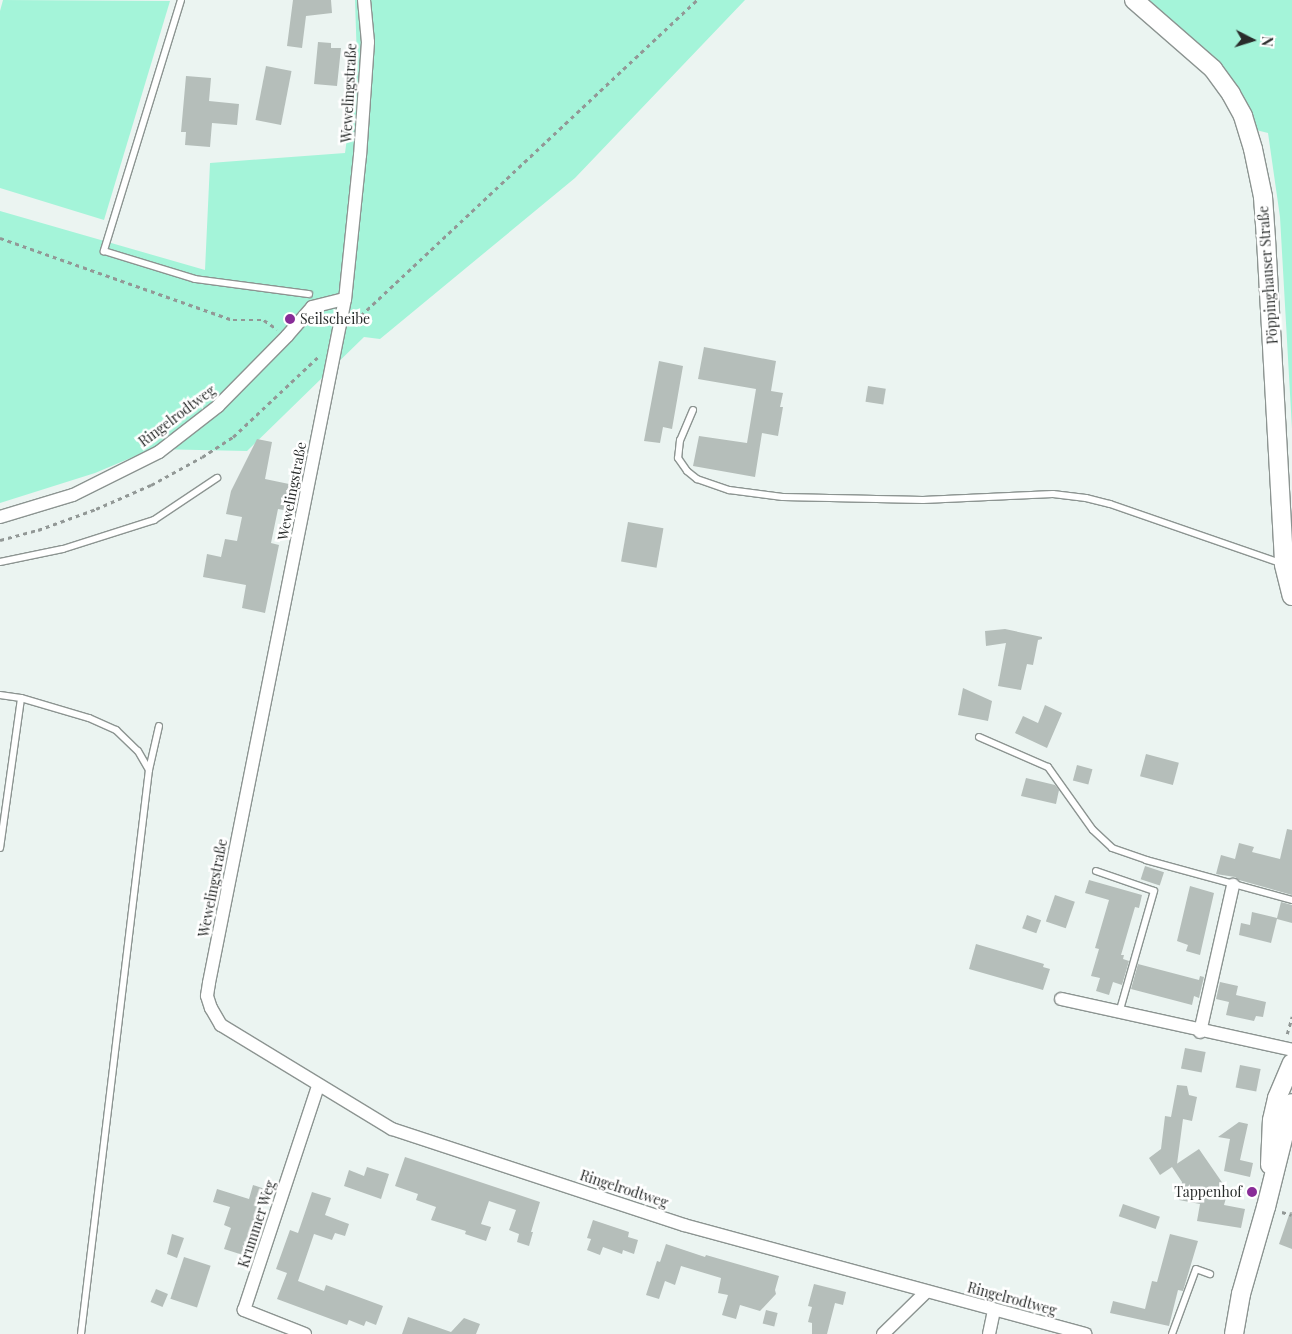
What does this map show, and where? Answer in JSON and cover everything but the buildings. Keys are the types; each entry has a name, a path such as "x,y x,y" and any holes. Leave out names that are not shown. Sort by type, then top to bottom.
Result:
{"main road":[{"name":"Pöppinghauser Straße","path":"1134,0 1213,69 1243,116 1253,149 1262,197 1270,292 1284,565 1292,596"},
{"path":"1270,1188 1269,1146 1272,1120 1289,1054"},
{"path":"1234,1334 1241,1294 1292,1103"}],"street":[{"name":"Wewelingstraße","path":"209,983 345,299 360,155 368,42 364,0"},
{"name":"Ringelrodtweg","path":"0,517 73,495 159,452 218,406 287,336 312,307 345,299"},
{"path":"1200,1032 1233,885"},
{"name":"Ringelrodtweg","path":"209,983 207,996 211,1008 221,1025 318,1086 392,1129 684,1225 1085,1334"},
{"path":"1061,999 1289,1054"},
{"name":"Krummer Weg","path":"305,1334 244,1310 318,1086"},
{"path":"883,1334 926,1292"},
{"path":"989,1334 994,1310"}],"lane":[{"path":"181,0 104,251 195,279 309,294"},
{"path":"693,410 680,440 678,458 687,471 697,479 730,490 783,497 923,500 1054,494 1086,498 1110,504 1284,565"},
{"path":"0,562 63,549 154,520 218,478"},
{"path":"0,695 21,698 89,718 116,730 138,751 149,770"},
{"path":"0,848 21,698"},
{"path":"81,1334 149,770 159,726"},
{"path":"979,737 1048,767 1093,830 1112,848 1146,860 1292,900"},
{"path":"1096,871 1154,891 1119,1013"},
{"path":"1172,1334 1196,1269 1210,1274"}],"path":[{"path":"0,540 38,530 96,509 151,485 202,457 233,437 697,0"},
{"path":"0,238 233,320 264,320 287,336"},
{"path":"1289,1054 1292,1017"}],"green space":[{"path":"3,0 170,1 104,220 0,188 0,11"},
{"path":"355,0 745,0 575,178 380,339 364,337 247,451 152,449 95,473 0,503 0,211 205,270 210,163 345,153 357,61"},
{"path":"1147,0 1292,0 1292,429 1280,217 1268,133 1256,130"}],"place":[{"name":"Seilscheibe","path":"290,319"},
{"name":"Tappenhof","path":"1252,1192"}]}
